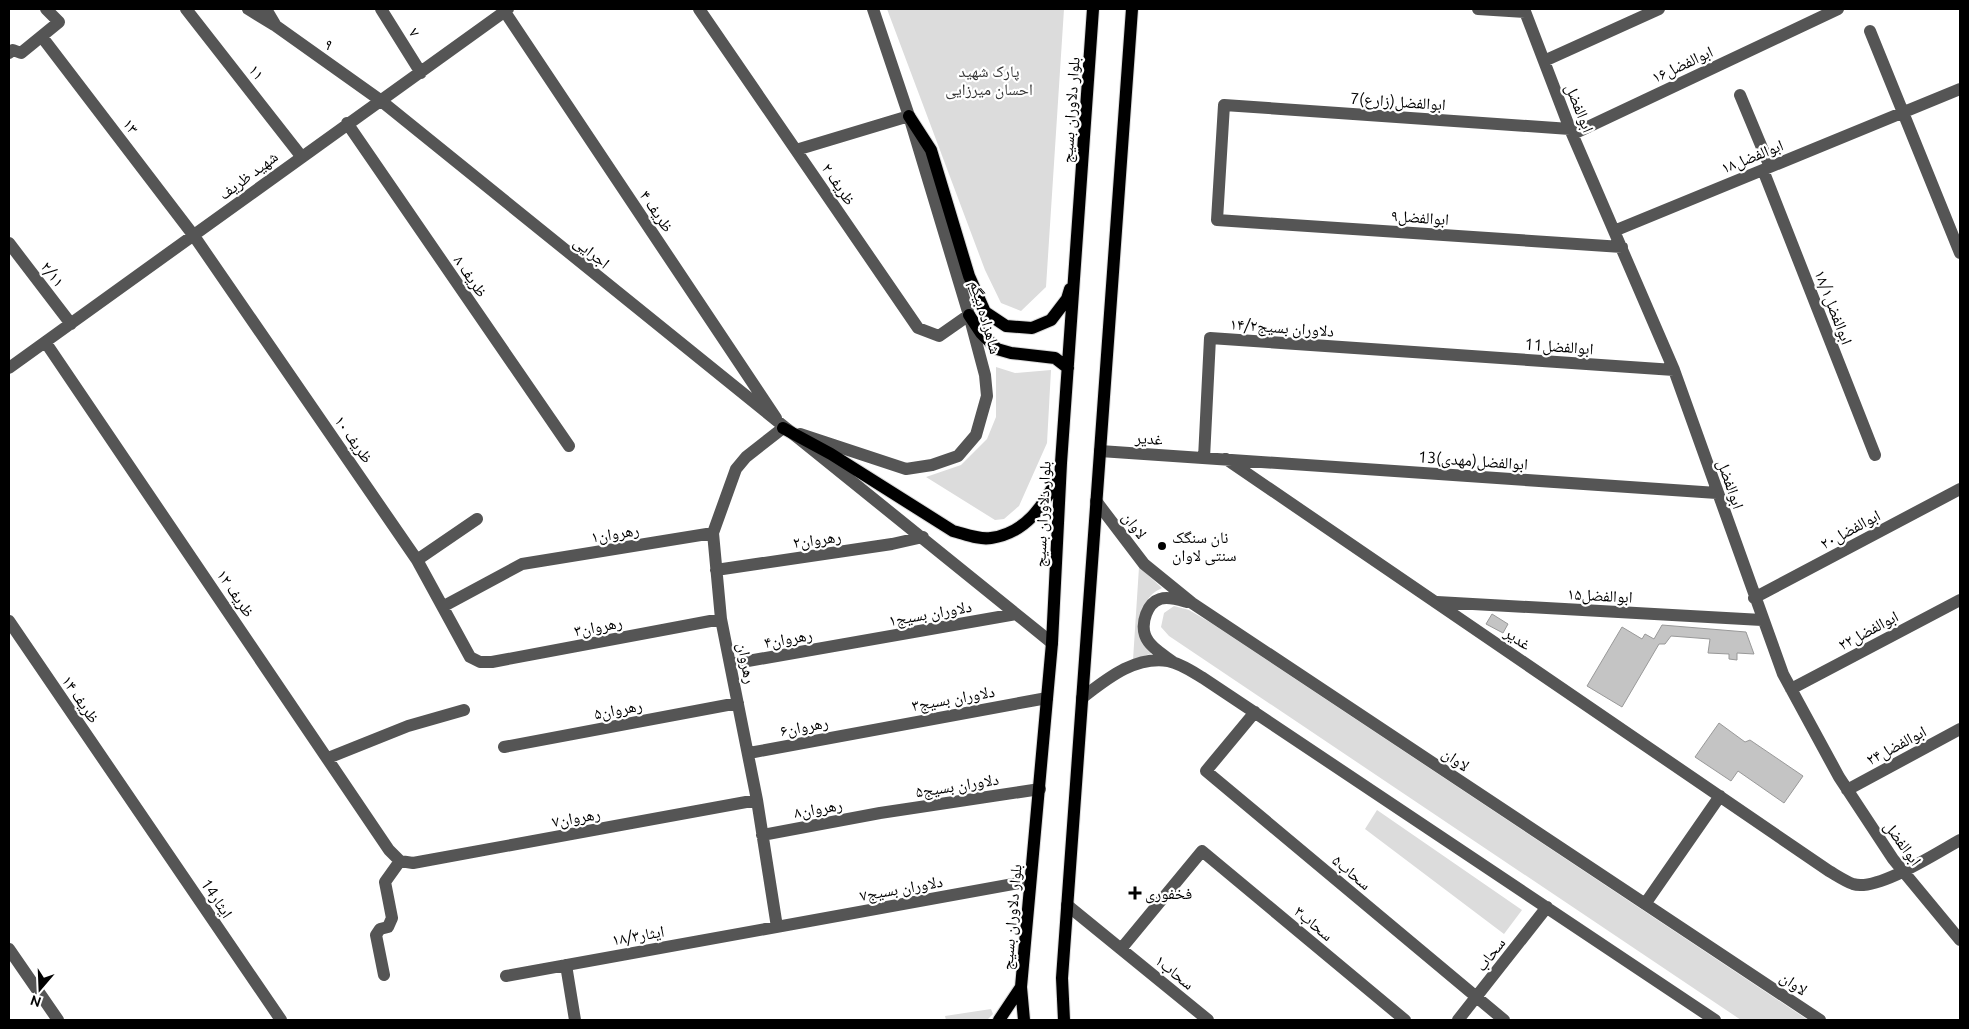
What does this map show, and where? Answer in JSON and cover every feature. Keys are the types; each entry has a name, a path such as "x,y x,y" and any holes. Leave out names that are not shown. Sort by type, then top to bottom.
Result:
{"main road":[{"name":"بلوار دلاوران بسیج","path":"1024,1020 1021,986 1052,643 1060,473 1093,9"},
{"path":"1064,1020 1062,978 1132,9"},
{"path":"909,116 931,150 969,276 985,312 1006,326 1021,328 1042,325 1057,314 1067,299 1074,279"},
{"path":"969,315 981,333 997,349 1011,353 1054,358 1068,368"},
{"path":"783,428 831,454 953,531 990,539 1022,526 1036,514 1045,502 1060,473"},
{"path":"1062,978 1070,1020"},
{"path":"999,1020 1021,986"}],"street":[{"path":"10,49 20,53 59,22 46,9"},
{"name":"۱۱","path":"186,9 301,156"},
{"path":"248,9 276,26"},
{"name":"۹","path":"266,9 276,26 380,100"},
{"name":"۷","path":"381,9 421,73"},
{"name":"ظریف ۲","path":"699,9 918,328 939,336 969,315"},
{"name":"شاهزاده بیگم","path":"783,428 906,469 932,465 958,456 976,435 987,396 986,375 969,315 909,116 874,9"},
{"path":"1478,9 1525,10"},
{"path":"1544,61 1659,9"},
{"name":"ابوالفضل۱۶","path":"1571,132 1838,9"},
{"name":"شهید ظریف","path":"9,368 194,236 347,123 421,73 505,10"},
{"name":"ظریف ۴","path":"505,10 783,428"},
{"name":"ابوالفضل","path":"1525,10 1571,132 1674,370 1762,620 1791,689 1847,790 1904,872 1960,940"},
{"path":"1870,32 1960,253"},
{"name":"۱۳","path":"42,36 194,236"},
{"name":"ابوالفضل۱۸","path":"1614,231 1960,89"},
{"name":"ابوالفضل۱۸/۱","path":"1740,95 1875,455"},
{"name":"اجرایی","path":"380,100 783,428 923,537 1052,643"},
{"name":"7ابوالفضل(زارع)","path":"1217,220 1224,105 1571,132"},
{"path":"796,150 909,116"},
{"name":"ظریف ۸","path":"347,123 568,446"},
{"name":"ابوالفضل۹","path":"1217,220 1622,248"},
{"name":"ظریف ۱۰","path":"194,236 417,560 444,606 470,657 480,662"},
{"name":"۲/۱۱","path":"9,243 71,324"},
{"name":"۱۴/۲دلاوران بسیج","path":"1204,458 1210,338 1442,354"},
{"name":"ظریف ۱۲","path":"46,343 389,850 400,861"},
{"name":"11ابوالفضل","path":"1442,354 1674,370"},
{"name":"رهروان","path":"777,927 758,800 721,619 713,533 736,469 746,457 783,428"},
{"name":"غدیر","path":"1100,450 1226,459 1828,871 1854,885 1871,884 1904,872 1960,840"},
{"name":"13ابوالفضل(مهدی)","path":"1226,459 1717,493"},
{"name":"ابوالفضل۲۰","path":"1754,598 1960,489"},
{"name":"لاوان","path":"1096,501 1144,564 1192,604 1820,1020"},
{"path":"417,560 477,519"},
{"name":"رهروان۱","path":"444,606 522,564 713,533"},
{"name":"رهروان۲","path":"716,570 892,544 923,537"},
{"path":"1176,664 1157,649 1145,636 1143,623 1149,608 1160,598 1173,598 1192,604"},
{"name":"ابوالفضل۲۲","path":"1791,689 1960,600"},
{"name":"ابوالفضل۱۵","path":"1437,602 1762,620"},
{"name":"دلاوران بسیج۱","path":"851,644 1016,614"},
{"name":"رهروان۳","path":"480,662 492,662 721,619"},
{"name":"ظریف ۱۴","path":"9,621 127,795"},
{"name":"رهروان۴","path":"731,664 851,644"},
{"path":"1082,698 1114,674 1143,661 1169,661 1204,678 1715,1020"},
{"name":"دلاوران بسیج۳","path":"866,730 1046,698"},
{"name":"رهروان۵","path":"504,747 738,703"},
{"path":"328,758 408,726 464,710"},
{"name":"۵سحاب","path":"1255,712 1206,771 1504,1020"},
{"name":"ابوالفضل۲۴","path":"1847,790 1960,729"},
{"name":"رهروان۶","path":"749,753 866,730"},
{"name":"دلاوران بسیج۵","path":"880,813 1040,789"},
{"name":"ایثار14","path":"127,795 281,1020"},
{"path":"1645,904 1720,796"},
{"name":"رهروان۷","path":"400,861 413,863 758,800"},
{"name":"رهروان۸","path":"762,835 880,813"},
{"name":"۳سحاب","path":"1121,949 1202,851 1405,1020"},
{"path":"384,974 376,931 388,927 392,918 385,882 400,861"},
{"name":"دلاوران بسیج۷","path":"777,927 1030,882"},
{"name":"۱سحاب","path":"1067,905 1208,1020"},
{"name":"سحاب","path":"1458,1020 1547,907"},
{"name":"ایثار۱۸/۳","path":"506,976 777,927"},
{"path":"9,949 58,1020"},
{"path":"566,965 575,1020"}],"green space":[{"name":"پارک شهید احسان میرزایی","path":"887,9 1064,9 1046,287 1021,311 1001,303 985,270"},
{"path":"996,367 1015,373 1051,370 1047,443 1019,506 1004,519 995,520 926,477 961,465 987,439 996,417"},
{"path":"1139,567 1162,588 1148,598 1141,615 1155,652 1133,660"},
{"path":"1174,606 1189,610 1211,623 1808,1020 1741,1020 1169,636 1161,627 1164,613"},
{"path":"1377,810 1522,910 1504,934 1365,829"},
{"path":"991,1009 993,1014 987,1020 946,1020 945,1016"}],"building":[{"path":"1492,614 1508,624 1503,633 1486,624"},
{"path":"1662,625 1746,632 1754,654 1737,653 1737,660 1729,659 1729,654 1708,653 1710,639 1671,636 1665,644 1659,644 1622,707 1587,686 1622,627 1642,639 1645,634 1654,639"},
{"path":"1719,723 1745,742 1750,740 1803,776 1784,803 1738,771 1731,781 1695,757"}],"place":[{"name":"نان سنگک سنتی لاوان","path":"1162,546"},
{"name":"فخفوری","path":"1135,893"}]}
